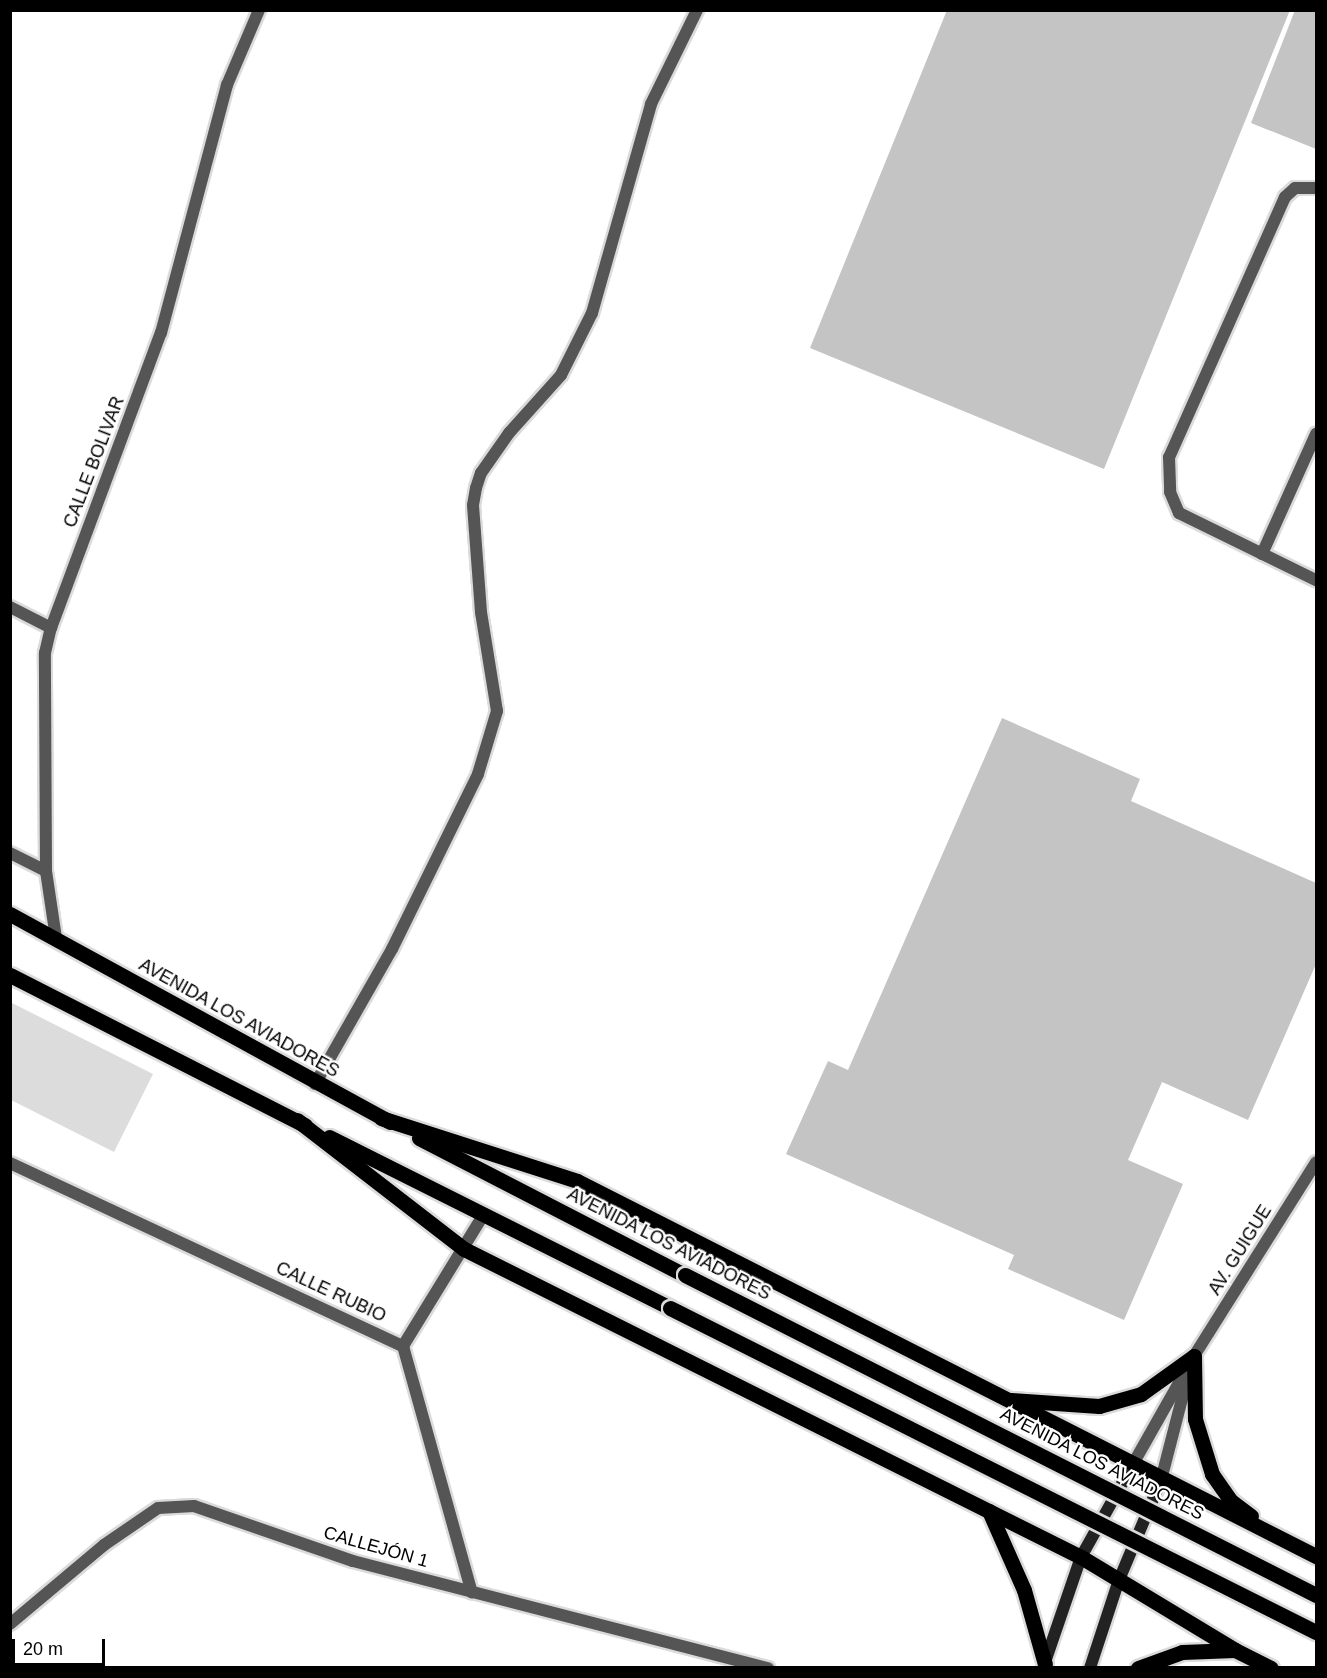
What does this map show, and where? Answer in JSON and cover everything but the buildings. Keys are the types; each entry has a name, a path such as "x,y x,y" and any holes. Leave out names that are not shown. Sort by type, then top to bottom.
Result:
{"main road":[{"name":"AVENIDA LOS AVIADORES","path":"10,914 315,1084 685,1275 1317,1595"},
{"path":"10,975 1317,1632"},
{"path":"381,1118 577,1181 1161,1480 1317,1556"},
{"path":"297,1120 464,1249 1081,1557 1235,1650 1271,1668"},
{"path":"1002,1399 1100,1406 1141,1394 1194,1356"},
{"path":"1194,1356 1195,1419 1212,1474 1231,1501 1280,1538"},
{"path":"1044,1666 1081,1557 1133,1464"},
{"path":"1090,1668 1119,1580 1161,1480"},
{"path":"989,1512 1024,1590 1044,1666"},
{"path":"1138,1668 1182,1652 1235,1650"}],"street":[{"name":"CALLE BOLIVAR","path":"56,938 46,870 45,653 51,628 161,333 227,84 259,10"},
{"path":"315,1084 392,949 478,774 497,711 481,612 473,505 476,488 481,472 509,433 561,375 592,314 651,104 697,10"},
{"path":"1317,188 1296,188 1285,197 1169,457 1170,492 1179,513 1317,580"},
{"path":"1262,554 1317,434"},
{"path":"10,607 51,628"},
{"path":"10,853 46,870"},
{"name":"AV. GUIGUE","path":"1194,1356 1317,1162"},
{"name":"CALLE RUBIO","path":"10,1163 403,1346"},
{"path":"472,1593 403,1346 464,1249 483,1214"},
{"path":"1133,1464 1194,1356"},
{"path":"1161,1480 1194,1356"},
{"name":"CALLEJÓN 1","path":"10,1624 104,1545 158,1508 194,1506 353,1561 768,1668"}],"shaded area":[{"path":"10,1002 153,1074 114,1152 11,1100"}]}
